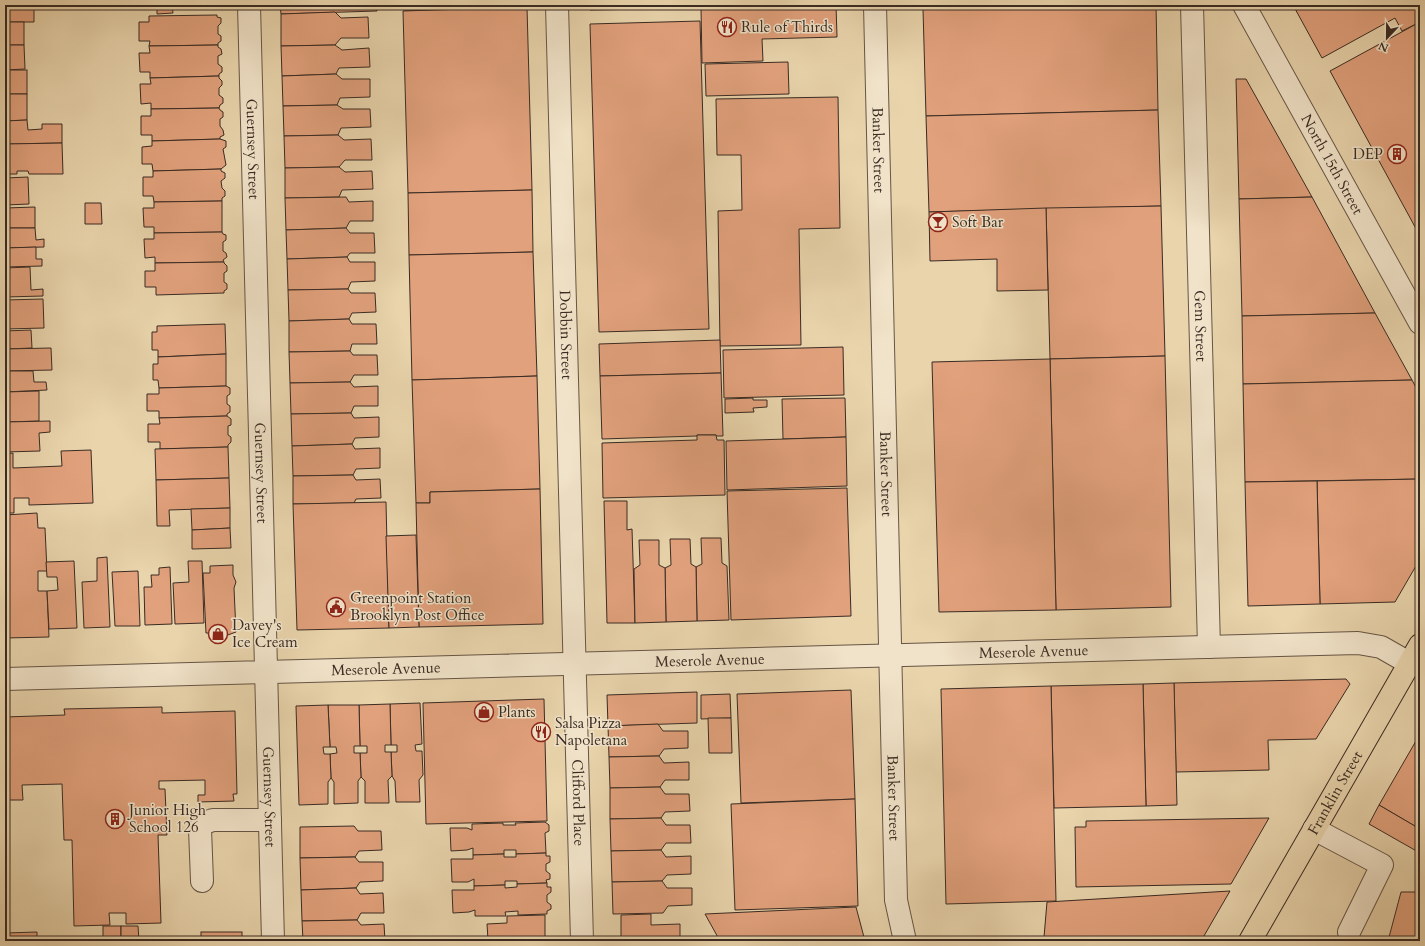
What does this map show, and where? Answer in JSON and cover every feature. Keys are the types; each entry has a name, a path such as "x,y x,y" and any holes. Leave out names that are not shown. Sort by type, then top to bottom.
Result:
{"main road":[{"name":"Franklin Street","path":"1250,941 1420,645"}],"street":[{"name":"Guernsey Street","path":"249,5 273,941"},
{"name":"Dobbin Street","path":"557,5 574,664"},
{"name":"Banker Street","path":"875,5 896,900 905,941"},
{"name":"Gem Street","path":"1192,5 1209,647"},
{"name":"North 15th Street","path":"1244,5 1420,323"},
{"name":"Meserole Avenue","path":"5,679 1358,643 1381,647 1409,663"},
{"name":"Clifford Place","path":"574,664 582,941"},
{"path":"202,881 200,829 202,825 213,820 270,820"},
{"path":"1314,829 1382,865 1349,932"}],"building":[{"path":"5,5 25,5 25,8 34,8 34,22 5,22"},
{"path":"157,5 172,5 173,13 157,14"},
{"path":"280,5 377,5 377,11 281,14"},
{"path":"404,5 527,5 527,7 405,11"},
{"path":"590,5 836,5 837,37 762,39 763,61 702,63 701,8 590,10"},
{"path":"1079,5 1156,5 1158,110 926,116 923,9"},
{"path":"1293,5 1420,5 1420,22 1402,31 1395,18 1322,58"},
{"path":"527,7 532,190 408,193 403,11"},
{"path":"335,12 341,18 368,17 369,38 341,38 335,45 281,46 281,14"},
{"path":"217,15 217,17 221,18 221,23 218,26 218,34 221,36 221,41 218,45 149,46 150,41 139,41 139,22 149,22 149,16"},
{"path":"700,21 709,329 599,332 590,24"},
{"path":"5,22 24,22 24,45 5,45"},
{"name":"DEP","path":"1420,22 1420,236 1330,71"},
{"path":"5,45 24,45 25,69 5,70"},
{"path":"218,45 222,54 218,56 218,64 222,67 222,72 219,76 150,78 150,72 140,72 139,53 150,53 149,46"},
{"path":"335,45 342,50 369,48 370,67 339,68 336,74 282,76 281,46"},
{"path":"788,62 789,94 706,96 705,64"},
{"path":"5,70 27,70 27,94 5,94"},
{"path":"336,74 342,79 370,79 370,97 340,98 337,105 283,106 282,76"},
{"path":"219,76 222,81 222,85 219,88 219,95 223,98 223,103 219,108 151,109 151,103 141,104 140,84 151,84 150,78"},
{"path":"1236,79 1246,79 1312,197 1239,199"},
{"path":"5,94 27,94 27,120 5,121"},
{"path":"838,97 840,228 799,229 801,345 720,346 718,211 742,210 741,155 717,155 716,99"},
{"path":"337,105 343,109 370,109 371,127 341,128 338,135 284,136 283,106"},
{"path":"219,108 223,112 223,117 220,119 220,126 224,135 220,137 220,139 152,141 152,135 141,135 141,116 151,116 151,109"},
{"path":"1158,110 1161,206 929,212 926,116"},
{"path":"27,120 28,130 42,129 42,124 62,124 62,143 5,144 5,121"},
{"path":"338,135 344,140 371,139 372,160 345,160 339,167 285,168 284,136"},
{"path":"220,139 226,141 226,147 223,149 226,165 221,169 153,171 152,164 142,164 142,147 152,146 152,141"},
{"path":"62,143 63,174 29,174 28,171 17,171 17,174 5,174 5,144"},
{"path":"339,167 345,172 372,171 373,189 342,190 339,197 285,198 285,168"},
{"path":"221,169 221,171 225,173 225,178 221,181 222,188 225,191 225,196 222,198 222,201 154,202 153,196 143,196 143,177 153,177 153,171"},
{"path":"28,177 29,204 5,205 5,178"},
{"path":"532,190 533,252 409,255 408,193"},
{"path":"346,197 349,202 373,201 373,221 350,221 346,228 286,230 285,198"},
{"path":"1312,197 1375,313 1242,316 1239,199"},
{"path":"222,201 222,232 154,233 154,227 144,227 143,208 154,208 154,202"},
{"path":"85,203 101,203 102,224 85,224"},
{"path":"1161,206 1165,356 1050,359 1046,208"},
{"path":"35,207 35,228 5,228 5,208"},
{"path":"1046,208 1048,290 997,291 997,259 930,261 929,212"},
{"path":"5,228 35,228 36,240 44,239 44,247 5,248"},
{"path":"346,228 350,233 374,233 375,253 350,253 347,257 287,259 286,230"},
{"path":"222,232 226,235 226,240 223,242 223,251 226,253 227,257 223,260 224,262 155,263 155,257 145,258 144,239 154,239 154,233"},
{"path":"36,247 36,259 42,259 42,266 5,267 5,248"},
{"path":"533,252 537,376 412,380 409,255"},
{"path":"347,257 350,262 375,262 375,281 351,282 348,289 288,290 287,259"},
{"path":"224,262 227,266 227,271 224,273 224,282 227,284 227,289 224,293 156,295 156,287 145,287 145,271 155,271 155,263"},
{"path":"30,267 31,290 43,289 43,296 5,297 5,268"},
{"path":"348,289 351,293 375,293 376,312 352,313 349,319 289,321 288,290"},
{"path":"43,299 44,328 5,329 5,300"},
{"path":"1375,313 1412,380 1243,384 1242,316"},
{"path":"349,319 352,324 376,324 377,344 352,344 350,351 289,352 289,321"},
{"path":"225,324 226,354 158,357 158,350 152,350 152,332 157,332 157,326"},
{"path":"31,330 32,348 5,349 5,331"},
{"path":"720,340 721,373 600,376 599,344"},
{"path":"843,347 844,395 724,398 723,350"},
{"path":"51,348 52,370 5,371 5,349"},
{"path":"350,351 353,355 377,355 378,375 354,375 350,382 290,383 289,352"},
{"path":"226,354 226,386 159,388 158,380 153,380 153,364 158,364 158,357"},
{"path":"1165,356 1171,607 1056,610 1050,359"},
{"path":"1050,359 1056,610 939,612 932,362"},
{"path":"5,371 33,371 34,382 46,382 47,390 5,392"},
{"path":"721,373 723,436 697,435 602,439 600,376"},
{"path":"537,376 540,489 430,492 430,503 416,503 412,380"},
{"path":"1412,380 1420,395 1420,479 1245,482 1243,384"},
{"path":"350,382 354,387 378,386 378,406 354,406 351,413 291,414 290,383"},
{"path":"226,386 230,388 230,394 227,396 227,404 230,406 230,412 227,416 159,418 159,411 147,411 147,394 159,394 159,388"},
{"path":"39,391 39,421 5,422 5,392"},
{"path":"753,398 753,400 767,400 767,407 753,408 754,412 725,413 725,399"},
{"path":"845,398 846,437 783,439 782,399"},
{"path":"351,413 354,418 379,417 379,437 355,438 352,444 292,446 291,414"},
{"path":"227,416 231,419 231,425 228,426 228,435 231,437 231,442 228,447 160,449 160,442 148,442 148,424 160,424 159,418"},
{"path":"50,421 50,432 39,433 40,451 5,452 5,422"},
{"path":"697,435 716,435 717,440 724,440 725,495 603,498 602,443 697,440"},
{"path":"846,437 847,486 727,490 726,441"},
{"path":"352,444 355,449 380,448 380,468 356,469 353,475 293,476 292,446"},
{"path":"228,447 229,478 156,480 155,449"},
{"path":"91,450 93,503 29,505 29,498 14,498 14,513 5,513 5,454 13,453 13,468 62,466 61,451"},
{"path":"353,475 356,480 380,479 381,498 356,499 354,503 293,504 293,476"},
{"path":"229,478 230,508 169,510 170,526 157,526 156,480"},
{"path":"1420,479 1420,559 1395,602 1320,604 1317,481"},
{"path":"1317,481 1320,604 1248,606 1245,482"},
{"path":"847,488 851,616 731,620 727,491"},
{"path":"540,489 543,624 419,627 416,503 430,503 430,492"},
{"path":"604,501 627,501 627,530 632,529 635,623 607,623"},
{"path":"386,502 389,628 297,630 293,504"},
{"path":"230,508 230,528 192,530 191,509"},
{"path":"37,513 38,528 45,528 47,571 38,571 38,591 47,591 49,637 5,638 5,515"},
{"path":"230,528 231,548 192,549 192,530"},
{"path":"416,535 419,627 389,628 386,536"},
{"path":"701,538 721,538 722,563 727,566 729,620 697,621 696,567 702,564"},
{"path":"670,539 690,539 691,564 696,567 697,621 666,622 665,568 671,565"},
{"path":"639,540 659,540 659,565 665,568 666,622 635,623 634,569 640,565"},
{"path":"107,557 110,627 84,628 82,582 97,581 97,558"},
{"path":"74,561 77,628 49,629 47,591 58,590 57,577 47,577 46,562"},
{"path":"188,561 202,561 204,623 175,624 173,583 189,582"},
{"path":"233,565 233,575 236,582 234,588 236,632 225,636 219,633 206,633 203,573 210,573 210,566"},
{"path":"170,567 172,624 145,625 144,587 152,587 151,575 159,575 159,568"},
{"path":"138,571 140,626 115,626 112,572"},
{"path":"1346,679 1350,684 1316,739 1268,740 1269,770 1176,772 1174,683"},
{"path":"1174,683 1177,805 1146,806 1143,684"},
{"path":"1143,684 1146,806 1054,808 1051,686"},
{"path":"1051,686 1056,901 946,904 941,689"},
{"path":"851,690 855,799 741,803 737,694"},
{"path":"697,692 697,723 608,726 607,695"},
{"path":"730,694 731,718 701,719 701,695"},
{"path":"544,699 547,821 426,824 423,703"},
{"path":"420,703 422,744 415,745 416,751 422,751 423,775 419,780 420,802 396,802 395,781 392,776 391,752 397,752 397,745 391,745 390,704"},
{"path":"390,704 391,745 385,745 385,752 391,752 392,776 388,780 389,803 365,803 365,781 361,777 360,753 367,753 367,746 360,746 359,705"},
{"path":"328,705 359,705 360,746 354,746 354,753 360,753 361,777 358,781 358,803 334,804 334,782 331,778 330,754 337,753 336,747 330,747"},
{"path":"328,705 330,747 323,747 324,754 330,754 331,778 328,782 328,804 299,805 296,706"},
{"name":"Junior High School 126","path":"162,707 162,713 235,711 237,794 233,794 234,801 198,802 198,795 205,795 205,780 159,781 159,789 165,789 167,835 158,835 161,923 126,924 126,913 109,913 110,925 74,926 72,840 64,840 62,784 22,785 23,800 5,800 5,717 65,715 64,709"},
{"path":"708,718 731,718 732,753 709,753"},
{"path":"658,724 663,731 688,731 688,748 664,749 659,756 609,757 608,726"},
{"path":"1420,734 1420,829 1379,805"},
{"path":"659,756 664,763 689,762 689,780 665,780 660,787 610,788 609,757"},
{"path":"660,787 665,794 689,794 690,811 665,812 661,818 610,819 610,788"},
{"path":"855,799 858,906 735,910 731,804"},
{"path":"1379,805 1420,829 1420,853 1369,824"},
{"path":"661,818 666,825 690,825 691,843 666,843 661,850 611,851 610,819"},
{"path":"1269,818 1231,884 1076,887 1075,827 1086,827 1086,821"},
{"path":"545,822 549,825 549,831 545,833 546,853 516,854 516,850 504,850 504,854 473,855 473,848 451,851 450,828 467,828 472,830 472,824 503,823 503,825 516,825 515,823"},
{"path":"354,826 358,831 381,831 382,850 359,851 355,857 300,858 300,827"},
{"path":"661,850 666,857 691,856 691,874 667,875 662,881 612,882 611,851"},
{"path":"546,853 546,856 550,856 550,862 546,864 546,871 550,874 550,879 546,880 547,883 517,884 517,881 505,881 505,885 474,886 474,879 468,882 452,882 451,859 473,859 473,855 504,854 504,857 516,857 516,854"},
{"path":"355,857 359,862 383,862 383,881 360,882 356,888 301,890 300,858"},
{"path":"662,881 667,888 692,888 692,905 668,906 663,913 613,914 612,882"},
{"path":"547,883 547,887 551,887 551,892 547,895 547,902 551,905 551,909 547,911 547,914 518,915 518,911 505,912 506,916 475,916 475,910 453,913 452,890 474,890 474,886 505,885 505,888 517,887 517,884"},
{"path":"356,888 360,894 383,893 384,913 361,913 357,920 302,921 301,890"},
{"path":"1230,891 1201,941 1060,941 1044,937 1047,902"},
{"path":"1401,892 1420,892 1420,941 1388,941"},
{"path":"856,907 865,941 720,941 705,914"},
{"path":"651,914 651,925 680,924 680,941 621,941 621,915"},
{"path":"545,915 545,938 488,940 487,924 507,923 507,916"},
{"path":"357,920 361,925 384,924 385,941 303,941 302,921"},
{"path":"103,926 121,926 121,941 103,941"},
{"path":"121,926 138,926 139,941 121,941"},
{"path":"37,932 37,941 5,941 5,933"},
{"path":"201,932 242,932 242,941 201,941"},
{"path":"545,938 545,941 488,941 488,940"}],"place":[{"name":"Rule of Thirds","path":"727,27"},
{"name":"DEP","path":"1397,154"},
{"name":"Soft Bar","path":"938,222"},
{"name":"Greenpoint Station Brooklyn Post Office","path":"336,607"},
{"name":"Davey's Ice Cream","path":"218,634"},
{"name":"Plants","path":"484,712"},
{"name":"Salsa Pizza Napoletana","path":"541,732"},
{"name":"Junior High School 126","path":"115,819"}]}
